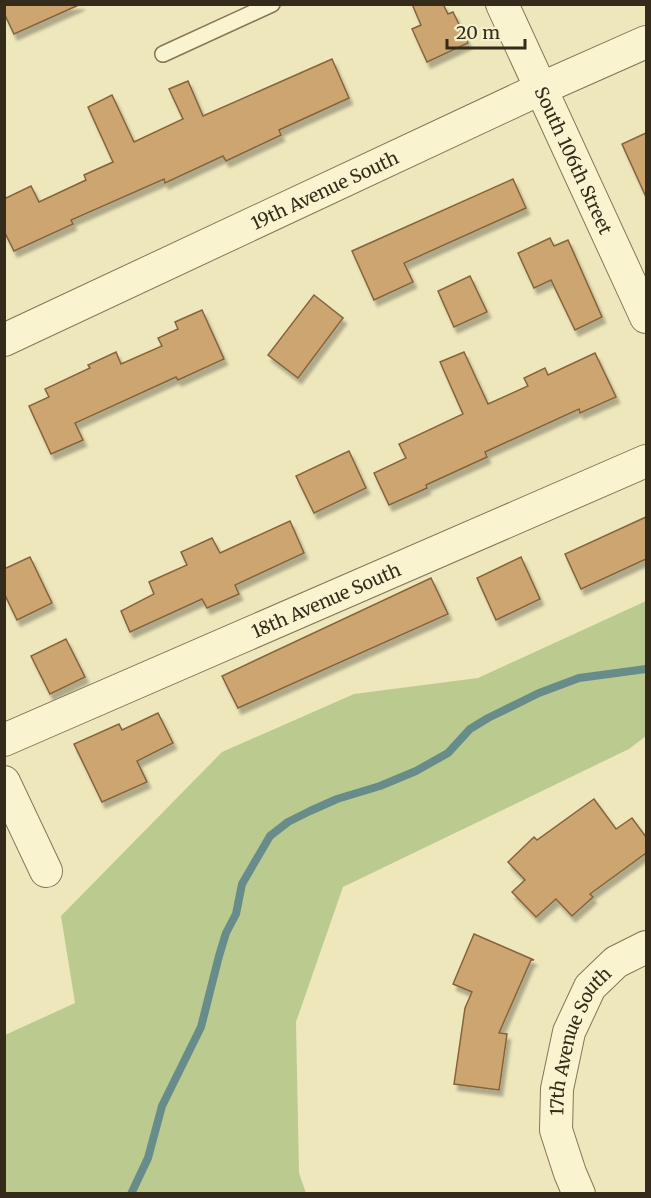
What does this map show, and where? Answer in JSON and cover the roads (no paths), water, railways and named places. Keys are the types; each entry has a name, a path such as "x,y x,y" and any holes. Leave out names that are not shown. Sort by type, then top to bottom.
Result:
{"street":[{"name":"South 106th Street","path":"502,4 646,317"},
{"name":"19th Avenue South","path":"4,340 540,89 646,42"},
{"name":"18th Avenue South","path":"4,740 646,461"},
{"path":"4,782 46,871"},
{"name":"17th Avenue South","path":"579,1194 556,1130 558,1089 569,1032 590,987 616,962 646,947"}],"lane":[{"path":"163,54 272,4"}],"waterway":[{"path":"131,1194 148,1158 162,1106 201,1027 226,933 236,914 242,884 270,836 288,822 310,811 416,771 448,753 470,729 539,693 579,678 646,669"}]}
